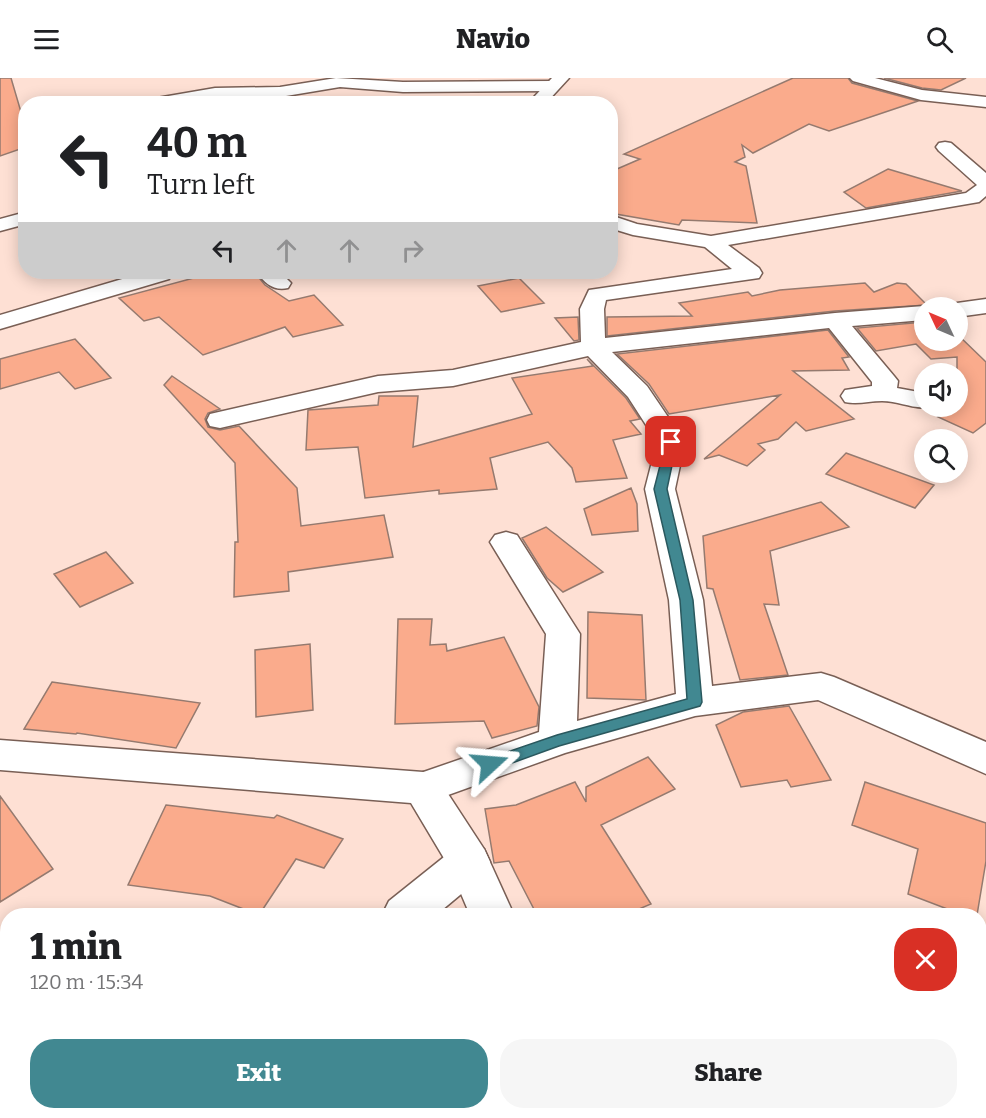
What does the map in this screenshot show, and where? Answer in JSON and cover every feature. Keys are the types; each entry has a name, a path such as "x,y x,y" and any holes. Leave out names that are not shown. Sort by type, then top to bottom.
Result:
{"street":[{"path":"858,78 921,94 986,102"},
{"path":"198,96 215,93 280,92 340,82 403,87 557,82"},
{"path":"544,96 557,82"},
{"path":"618,224 633,229 711,242 972,198 986,185 945,147"},
{"path":"0,225 18,220"},
{"path":"695,702 686,600 660,489 671,442 638,392 593,347 592,309 597,295 751,273 711,242"},
{"path":"0,322 144,279"},
{"path":"968,308 986,306"},
{"path":"220,420 378,384 453,378 593,347 835,320 914,314"},
{"path":"835,320 885,381 884,393"},
{"path":"854,396 884,393 914,399"},
{"path":"506,542 563,634 557,741"},
{"path":"0,755 423,788 557,741 695,702 821,686 986,759"},
{"path":"423,788 469,862 489,908"},
{"path":"413,908 469,862"}],"building":[{"path":"0,78 11,78 18,102 18,150 0,156"},
{"path":"793,78 848,78 852,83 918,101 829,131 809,124 753,153 742,145 745,157 735,162 746,166 757,223 682,220 679,225 618,214 618,169 640,159 624,154"},
{"path":"884,78 966,78 941,90 922,88"},
{"path":"888,169 962,191 866,208 844,192"},
{"path":"190,279 260,279 289,301 314,295 343,325 293,337 285,327 203,355 159,317 144,321 119,298"},
{"path":"520,279 544,303 501,312 478,286"},
{"path":"865,283 874,292 897,283 906,284 919,297 914,297 914,306 835,311 607,336 607,317 692,316 679,303 748,292 752,296 780,290"},
{"path":"578,317 579,340 574,341 555,318"},
{"path":"914,323 914,344 876,351 857,328"},
{"path":"828,330 849,357 842,358 849,370 793,371 854,419 806,431 796,422 778,439 758,444 765,450 747,466 719,455 704,459 780,395 669,414 649,384 617,354"},
{"path":"75,339 111,378 75,389 59,372 0,389 0,359"},
{"path":"968,345 986,362 986,423 973,433 938,417 968,417 968,363 957,363 957,357 931,359 923,351 968,351"},
{"path":"587,359 626,398 640,419 630,421 641,434 613,440 627,478 576,482 572,468 548,442 490,458 497,489 439,494 439,490 365,498 358,447 306,450 308,410 378,405 379,396 418,396 413,447 532,414 512,378 593,366"},
{"path":"172,376 220,409 208,413 205,419 208,427 220,430 239,426 297,488 301,526 384,515 393,557 288,572 289,591 234,597 235,542 238,542 235,463 164,385"},
{"path":"846,453 914,478 914,483 934,485 915,508 826,474"},
{"path":"631,488 637,504 638,531 592,535 584,509"},
{"path":"821,502 849,527 770,551 779,605 764,604 788,675 740,680 713,589 707,588 703,536"},
{"path":"546,527 603,572 563,592 547,578 522,538"},
{"path":"106,552 133,583 80,607 54,574"},
{"path":"588,612 642,615 646,700 587,698"},
{"path":"398,619 432,619 430,645 446,644 447,651 504,637 539,707 537,726 492,738 484,721 395,724"},
{"path":"310,644 313,710 256,717 255,650"},
{"path":"52,682 200,703 176,748 77,733 24,729"},
{"path":"789,706 831,780 791,787 787,780 741,787 716,725 743,712"},
{"path":"648,757 675,789 601,825 651,904 642,908 533,908 509,861 494,863 485,809 516,805 575,782 586,802 586,787"},
{"path":"865,782 986,823 986,861 978,908 945,908 908,894 918,849 852,825"},
{"path":"0,796 53,869 0,902"},
{"path":"166,805 274,818 277,815 343,839 324,868 296,859 264,908 241,908 210,896 128,885"}],"route":[{"path":"490,764 557,741 695,702 686,600 660,489 671,442"}]}
